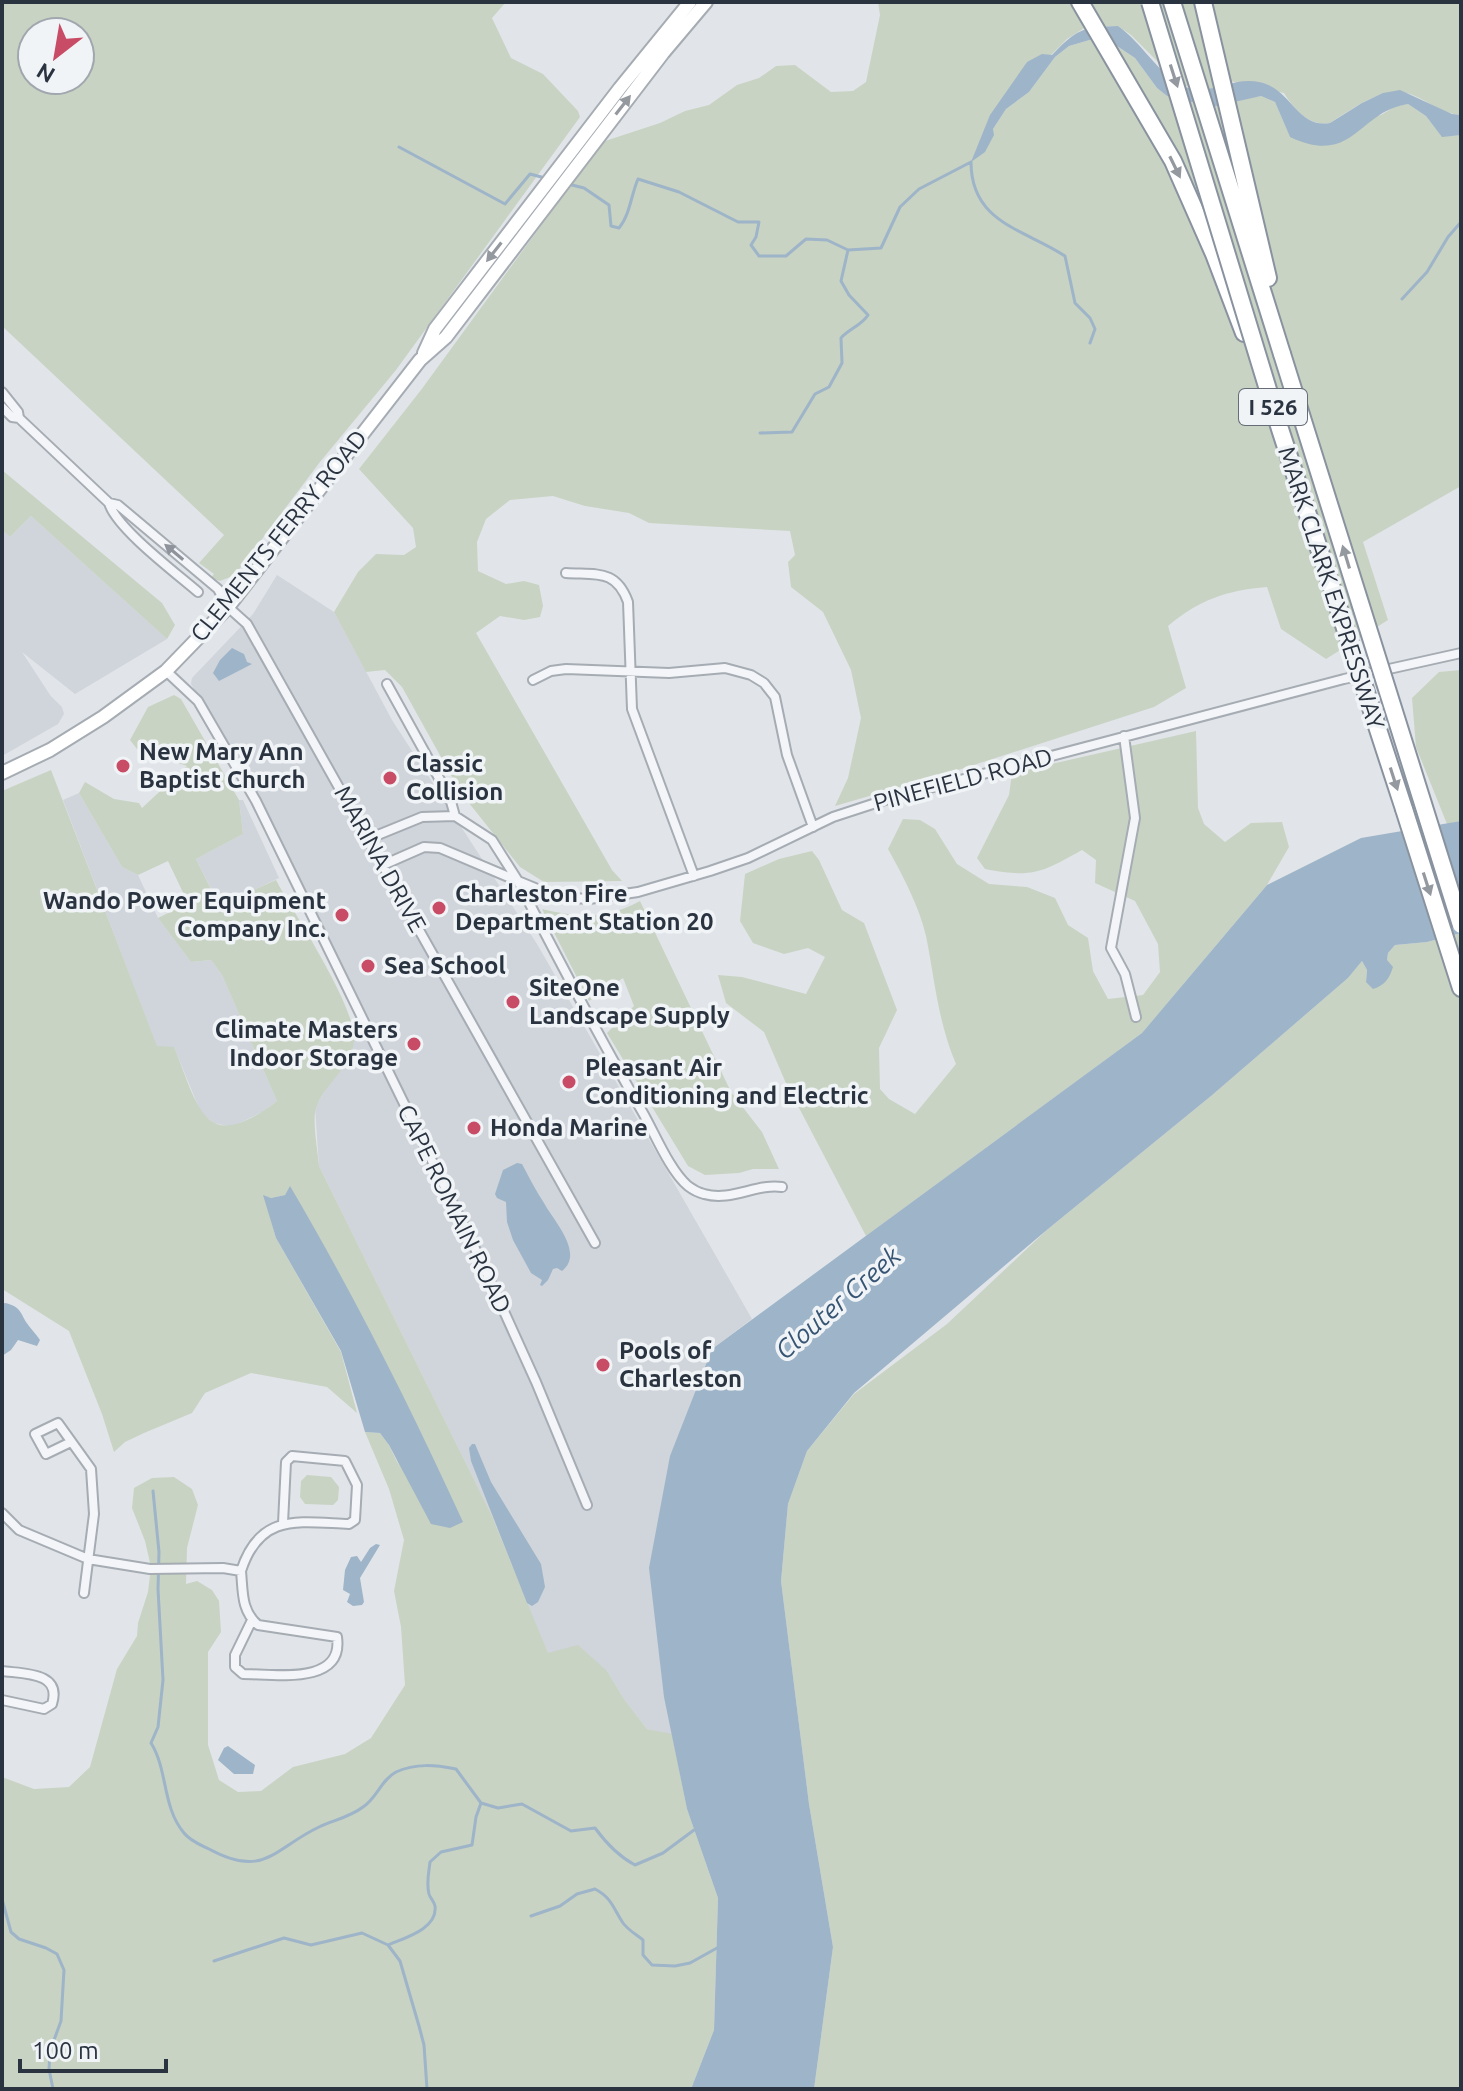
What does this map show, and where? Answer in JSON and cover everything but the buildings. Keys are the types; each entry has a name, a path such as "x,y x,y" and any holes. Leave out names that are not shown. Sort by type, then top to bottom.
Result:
{"highway":[{"path":"1080,2 1149,118 1191,199 1280,429"},
{"name":"MARK CLARK EXPRESSWAY","path":"1150,2 1280,429 1461,988"},
{"name":"MARK CLARK EXPRESSWAY","path":"1172,2 1461,925"},
{"path":"1203,2 1263,252 1282,354"}],"main road":[{"name":"CLEMENTS FERRY ROAD","path":"2,773 50,750 103,717 166,671 228,607 420,360 435,329 546,194 690,2"},
{"name":"CLEMENTS FERRY ROAD","path":"570,163 706,2"}],"street":[{"path":"2,392 18,412 19,418"},
{"path":"2,407 12,417 19,418 109,503 112,513 198,592"},
{"name":"MARINA DRIVE","path":"109,503 118,505 218,589 228,607 247,624 595,1243"},
{"path":"566,573 608,576 621,585 628,602 632,709 637,729 694,876"},
{"name":"PINEFIELD ROAD","path":"383,865 424,847 440,848 557,897 589,899 638,892 748,858 833,817 888,799 1124,736 1461,653"},
{"path":"533,680 551,671 566,669 630,674 725,668 739,670 764,683 775,697 787,755 813,827"},
{"name":"CAPE ROMAIN ROAD","path":"166,671 198,701 256,801 483,1265 587,1505"},
{"path":"387,684 450,798 455,816"},
{"path":"1124,736 1135,818 1111,948 1125,974 1136,1017"},
{"path":"368,839 422,817 455,816 492,840 518,881 587,1015 669,1158 688,1185 703,1194 721,1197 772,1186 782,1187"},
{"path":"71,1442 46,1454 35,1434 58,1423 91,1469 94,1514 84,1593"},
{"path":"252,1620 235,1655 235,1667 243,1674 311,1674 330,1663 335,1654 337,1637 258,1625 252,1620 244,1605 241,1571 247,1553 277,1524 349,1524 355,1520 357,1485 345,1461 292,1456 286,1462 283,1523"},
{"path":"2,1513 19,1530 88,1559 150,1569 223,1568 241,1571"},
{"path":"2,1671 44,1677 52,1684 55,1696 52,1704 44,1709 2,1700"}],"shaded area":[{"path":"31,516 167,639 75,694 22,652 64,714 58,724 2,756 2,530 10,537"},
{"path":"277,575 334,612 392,720 537,944 752,1319 712,1349 672,1735 647,1729 607,1671 548,1654 492,1516 319,1166 315,1107 334,1076 348,1062 353,1033 369,1020 235,755 191,684 192,678 253,614"},
{"path":"79,793 122,867 138,875 158,918 191,962 211,960 222,975 277,1101 262,1112 232,1127 214,1123 201,1113 174,1047 157,1047 63,800"},
{"path":"239,800 243,800 279,878 220,906 196,859 243,834"}],"green space":[{"path":"2,2 506,2 492,18 511,58 543,74 580,117 396,370 320,462 241,567 233,576 220,581 211,578 214,574 199,563 224,535 2,326"},
{"path":"878,2 1461,2 1461,115 1415,96 1393,93 1371,99 1330,123 1322,124 1297,111 1284,93 1230,81 1209,91 1181,85 1118,26 1086,27 1067,39 1051,55 1027,62 993,129 1006,109 1029,92 1055,57 1069,46 1093,39 1111,42 1135,58 1157,88 1167,96 1200,106 1261,96 1275,102 1290,137 1381,115 1396,106 1408,104 1426,116 1442,136 1461,135 1461,486 1363,542 1388,620 1326,659 1281,629 1267,587 1226,594 1191,609 1168,626 1186,688 1154,707 835,806 848,778 861,718 851,670 823,612 791,587 788,562 795,555 790,531 649,523 629,513 585,506 553,496 510,500 486,519 477,542 478,571 506,584 524,581 539,585 543,606 540,617 524,620 500,616 476,633 612,870 622,881 544,882 520,867 461,793 402,687 385,670 366,672 334,612 358,572 376,554 404,555 416,547 413,528 359,469 421,390 602,142 709,105 737,85 759,78 776,66 795,65 831,92 853,91 866,82 880,15"},
{"path":"2,470 162,603 175,625 167,639 31,516 10,537 2,530"},
{"path":"1461,670 1461,821 1447,824 1416,747 1412,698 1439,672"},
{"path":"174,695 181,699 239,800 243,834 196,859 219,905 276,880 323,960 346,1007 354,1041 344,1067 315,1110 319,1166 492,1516 548,1653 578,1645 607,1671 647,1729 672,1734 687,1809 718,1898 714,2030 691,2089 2,2089 2,1777 34,1789 69,1787 90,1767 117,1669 137,1636 148,1592 151,1567 132,1508 134,1488 152,1478 174,1477 192,1489 198,1505 187,1548 186,1584 197,1581 212,1590 219,1601 221,1632 208,1652 208,1745 219,1780 238,1792 261,1791 293,1767 345,1754 371,1738 405,1685 401,1627 394,1591 404,1540 389,1489 365,1432 380,1433 400,1468 290,1187 285,1195 264,1196 276,1238 341,1352 357,1413 327,1387 251,1373 205,1393 192,1413 125,1442 114,1452 69,1331 2,1289 2,791 51,770 157,1046 174,1047 198,1106 208,1118 219,1125 234,1125 277,1101 222,975 211,960 191,962 158,918 188,903 168,861 138,875 122,867 79,793 85,782 114,799 139,803 142,808 187,766 137,749 130,740 148,707"},
{"path":"1196,731 1198,808 1204,824 1225,842 1251,823 1282,822 1289,847 1267,885 1142,1033 866,1236 785,1081 764,1032 726,1003 718,975 742,977 806,994 825,957 808,948 784,954 753,943 740,921 745,874 779,859 812,851 842,910 864,923 897,1010 879,1048 880,1089 889,1099 915,1114 956,1064 941,1017 923,925 910,891 888,849 903,819 920,820 935,829 957,864 989,884 1027,887 1055,898 1068,925 1088,938 1093,971 1108,999 1143,995 1160,972 1158,944 1135,901 1095,883 1096,860 1082,850 1036,872 1015,873 985,869 977,858 1009,795 1012,773"},
{"path":"640,901 731,1092 762,1132 779,1169 705,1175 688,1166 607,1033 634,1006 623,978 589,1001 542,909 592,916 615,912"},
{"path":"1461,933 1461,2089 814,2089 833,1947 809,1804 781,1581 788,1504 807,1451 854,1394 947,1324 1048,1229 1211,1096 1348,978 1362,961 1367,970 1366,982 1387,960 1388,953 1395,945 1427,942"},
{"path":"307,1475 331,1477 339,1487 338,1500 333,1505 305,1504 300,1497 301,1481"}],"water":[{"path":"1118,26 1173,80 1191,89 1259,82 1279,92 1309,120 1319,123 1330,123 1383,93 1400,90 1452,114 1461,115 1461,135 1442,137 1426,116 1408,104 1377,116 1342,142 1311,144 1290,137 1275,102 1261,96 1212,107 1167,96 1157,88 1135,58 1111,42 1093,39 1069,46 1055,57 1029,92 1006,109 993,129 994,135 985,152 971,162 990,115 1027,62 1042,54 1052,55 1081,31"},
{"path":"232,648 244,654 247,662 252,664 219,681 213,673"},
{"name":"Clouter Creek","path":"1461,821 1461,933 1427,942 1395,945 1388,953 1387,960 1393,967 1390,975 1373,989 1366,982 1367,970 1362,961 1348,978 1211,1096 854,1393 807,1451 788,1504 781,1581 809,1804 833,1947 814,2089 691,2089 714,2030 718,1898 687,1809 664,1697 649,1568 670,1456 712,1349 1142,1033 1267,885 1361,838"},
{"path":"517,1163 522,1164 569,1246 568,1264 562,1271 553,1269 542,1286 542,1280 531,1273 513,1240 507,1222 506,1202 495,1194 503,1170"},
{"path":"290,1186 381,1352 463,1522 450,1528 431,1524 389,1445 380,1433 365,1432 341,1351 276,1238 263,1195 271,1198 285,1195"},
{"path":"2,1304 20,1312 40,1340 37,1346 18,1340 2,1356"},
{"path":"475,1444 491,1482 541,1564 545,1587 538,1602 532,1606 527,1603 471,1461 469,1448"},
{"path":"376,1544 380,1545 360,1578 364,1602 353,1606 347,1602 350,1594 343,1590 345,1570 351,1557 357,1556 361,1562"},
{"path":"228,1746 255,1765 253,1774 234,1774 218,1760"}],"waterway":[{"path":"399,147 505,204 530,174 545,178"},
{"path":"971,162 973,182 980,199 990,211 1003,222 1065,256 1075,303 1090,318 1095,329 1090,343"},
{"path":"568,184 584,188 609,205 611,226 619,228 638,179 679,192 738,222 759,222 751,245 759,256 786,256 806,239 827,240 848,250 881,248 900,207 919,189 971,162"},
{"path":"1402,299 1427,272 1461,222"},
{"path":"760,433 792,432 815,394 829,387 842,363 841,338 868,315 849,295 841,281 848,250"},
{"path":"153,1491 159,1552 163,1680 158,1727 151,1743 172,1812 192,1841 228,1858 243,1861 267,1858 303,1835 358,1810 396,1772 426,1766 456,1769 481,1803 498,1808 522,1804 571,1831 595,1828 613,1849 635,1865 663,1853 694,1830"},
{"path":"388,1945 419,1932 431,1921 435,1906 428,1890 430,1862 441,1852 472,1845 481,1803"},
{"path":"531,1916 595,1889 609,1900 625,1926 643,1940 643,1955 652,1965 690,1963 717,1948"},
{"path":"2,1899 11,1932 19,1939 57,1954 64,1970 61,2021 50,2051 49,2069 53,2089"},
{"path":"214,1961 284,1938 311,1945 362,1933 388,1945 400,1961 419,2026 424,2045 427,2089"}],"place":[{"name":"New Mary Ann Baptist Church","path":"123,766"},
{"name":"Classic Collision","path":"390,778"},
{"name":"Charleston Fire Department Station 20","path":"439,908"},
{"name":"Wando Power Equipment Company Inc.","path":"342,915"},
{"name":"Sea School","path":"368,966"},
{"name":"SiteOne Landscape Supply","path":"513,1002"},
{"name":"Climate Masters Indoor Storage","path":"414,1044"},
{"name":"Pleasant Air Conditioning and Electric","path":"569,1082"},
{"name":"Honda Marine","path":"474,1128"},
{"name":"Pools of Charleston","path":"603,1365"}]}
